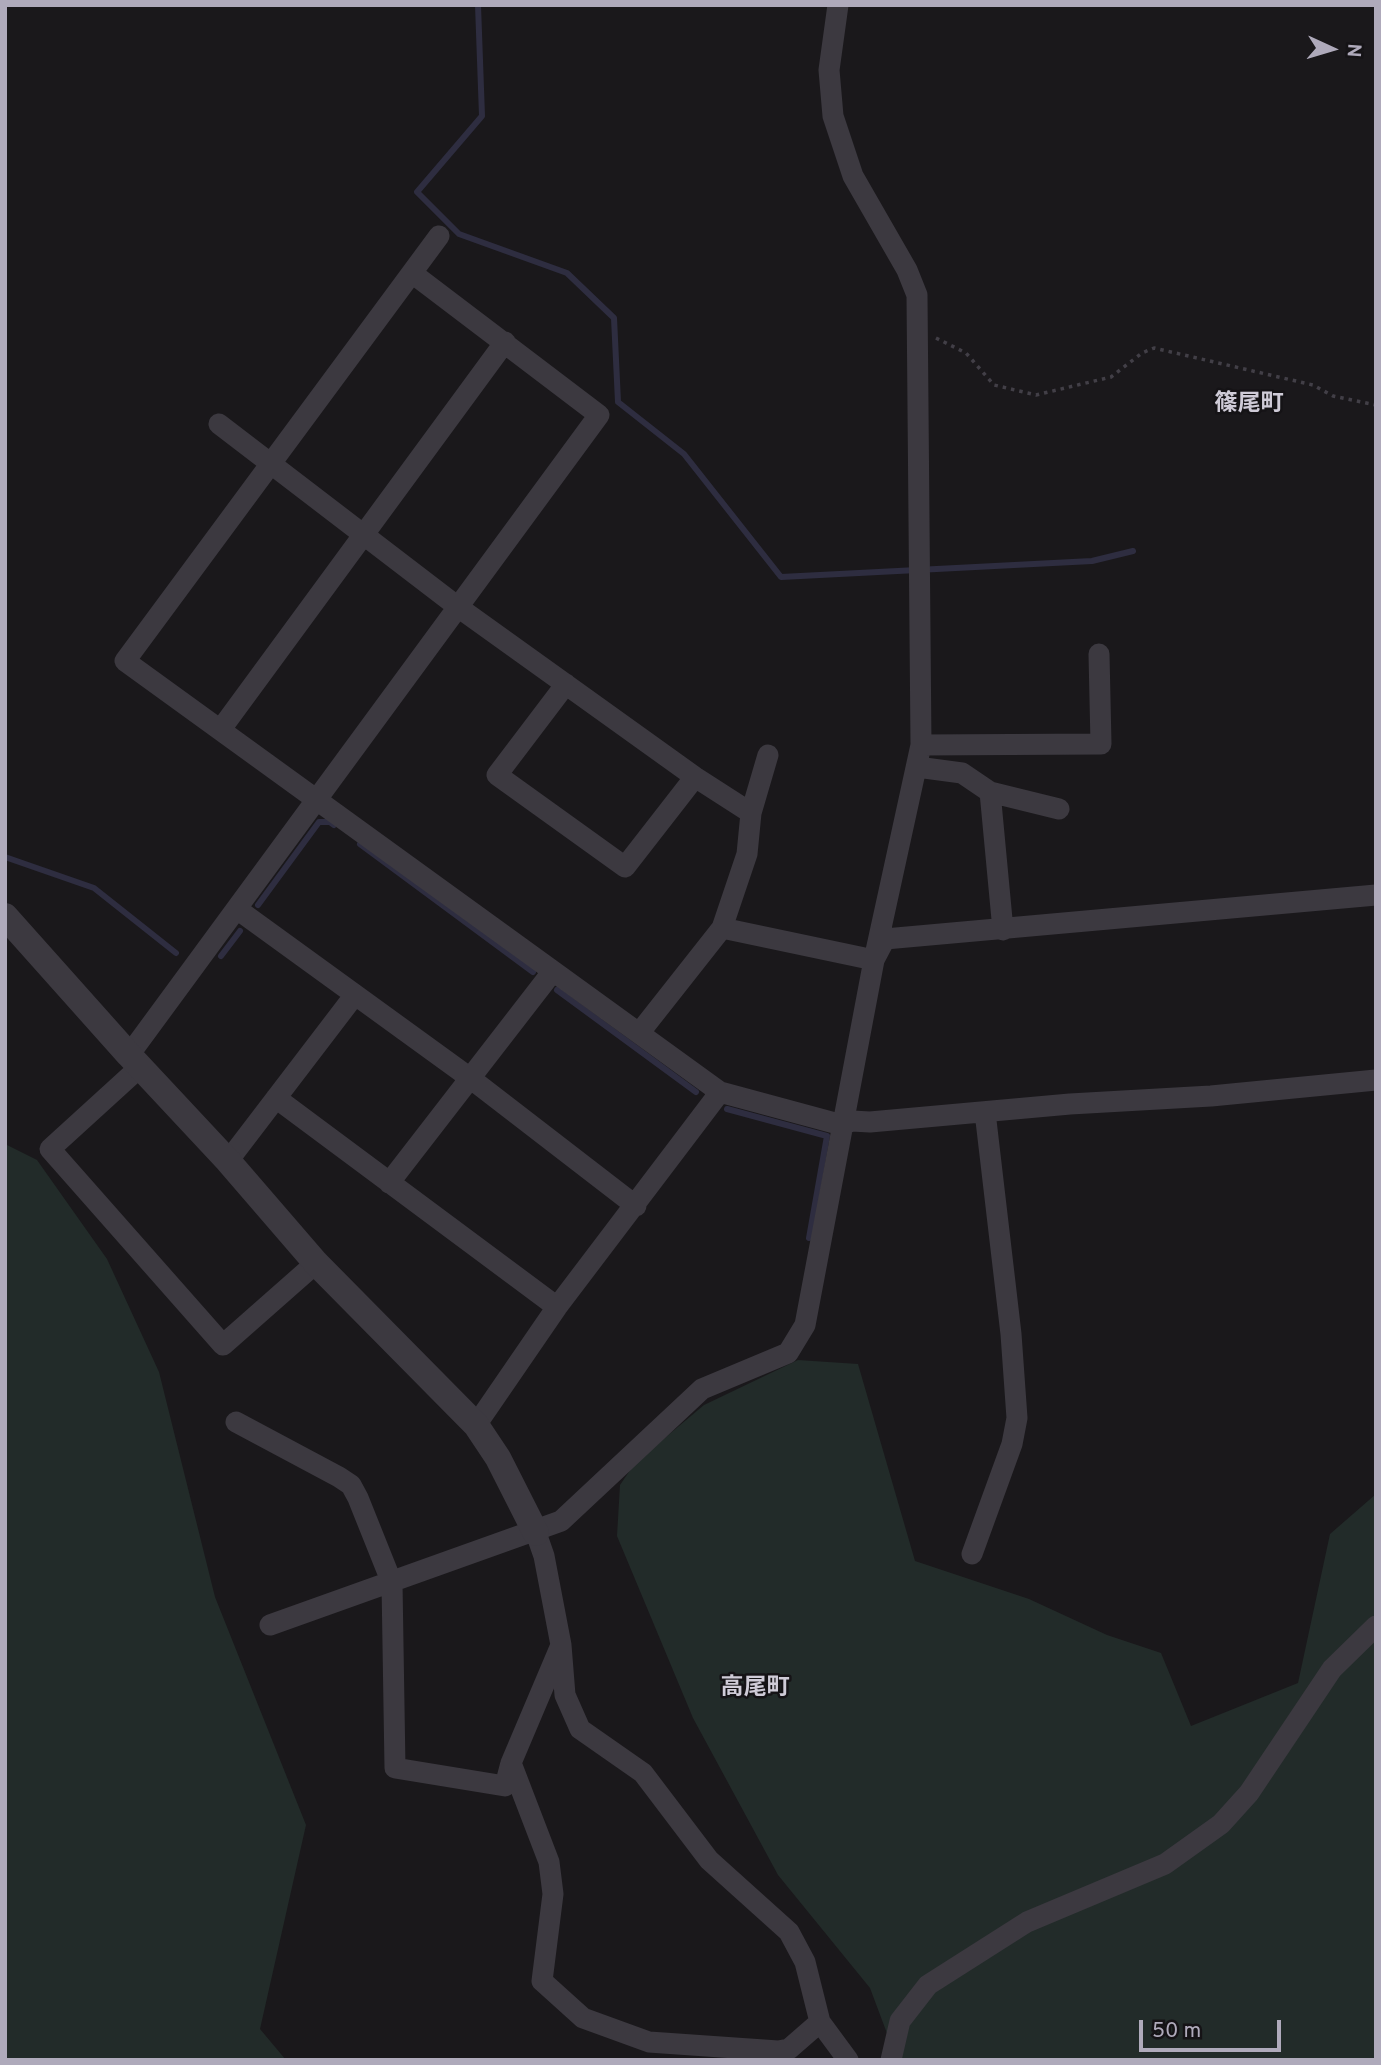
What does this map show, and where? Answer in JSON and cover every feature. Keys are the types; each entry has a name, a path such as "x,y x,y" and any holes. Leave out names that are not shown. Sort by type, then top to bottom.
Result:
{"street":[{"path":"270,1625 536,1533 561,1521 702,1389 788,1353 805,1325 874,960 921,745 917,295 907,270 860,192 832,116 829,70 838,5"},
{"path":"439,236 125,660 719,1092 842,1125 852,1121 1212,1096 1376,1080"},
{"path":"316,1263 223,1345 50,1149 134,1061 316,797 599,415 412,272"},
{"path":"221,729 505,342"},
{"path":"219,424 458,607 695,777 751,813"},
{"path":"921,745 1101,744 1099,654"},
{"path":"566,684 497,775 625,867 695,777"},
{"path":"640,1032 722,928 747,854 751,813 768,755"},
{"path":"917,767 962,773 990,792 1059,808"},
{"path":"990,792 1003,930"},
{"path":"874,960 885,939 1376,895"},
{"path":"237,909 470,1078 636,1206"},
{"path":"5,916 134,1061 228,1161 316,1263 475,1425 498,1458 536,1533 544,1556 561,1645 565,1695 580,1729 643,1773 709,1860 789,1932 805,1962 820,2022 848,2060"},
{"path":"722,928 874,960"},
{"path":"389,1183 553,971"},
{"path":"228,1161 354,996"},
{"path":"475,1425 557,1307 636,1206 719,1092"},
{"path":"276,1098 557,1307"},
{"path":"972,1554 1012,1444 1017,1418 1011,1334 985,1112"},
{"path":"236,1422 351,1485 392,1583 395,1768 505,1786 511,1763 561,1645"},
{"path":"891,2060 900,2021 928,1985 1027,1923 1165,1864 1222,1824 1249,1793 1332,1669 1376,1626"},
{"path":"511,1763 549,1862 553,1894 542,1981 583,2018 649,2042 778,2051 789,2049 820,2022"}],"path":[{"path":"919,329 966,353 994,385 1036,395 1111,377 1142,353 1154,348 1312,385 1333,396 1376,404"},
{"path":"5,954 5,1056"}],"shaded area":[{"path":"5,1144 37,1160 107,1259 159,1372 215,1597 306,1825 260,2029 286,2060 5,2060"},
{"path":"798,1360 858,1364 915,1561 1029,1599 1107,1635 1161,1653 1191,1726 1298,1683 1330,1534 1376,1494 1376,2060 897,2060 870,1988 778,1875 693,1718 617,1536 620,1485 635,1463 704,1405"}],"waterway":[{"path":"478,5 482,116 417,192 459,234 567,273 614,318 618,402 684,454 781,577 1092,561 1133,551"},
{"path":"258,905 319,822 330,822 334,825"},
{"path":"360,844 533,972"},
{"path":"5,857 94,888 176,953"},
{"path":"221,956 240,931"},
{"path":"557,990 696,1092"},
{"path":"727,1109 827,1136 809,1238"}],"district":[{"name":"篠尾町","path":"1249,405"},
{"name":"高尾町","path":"755,1689"}]}
